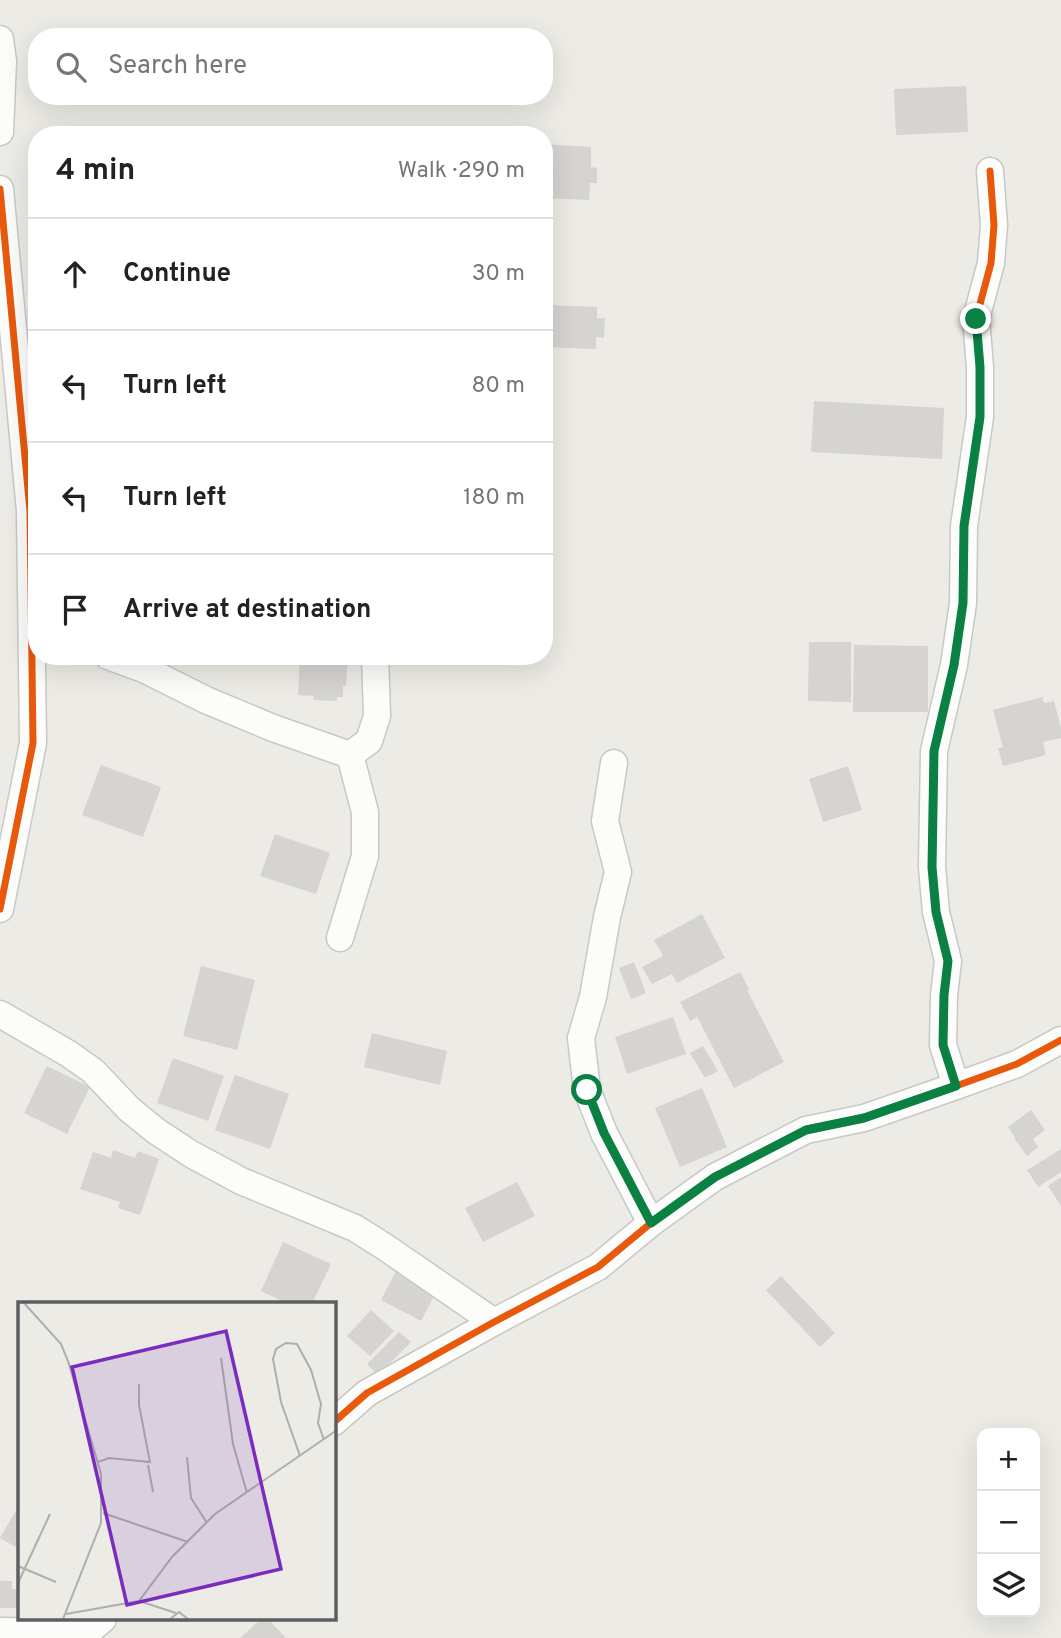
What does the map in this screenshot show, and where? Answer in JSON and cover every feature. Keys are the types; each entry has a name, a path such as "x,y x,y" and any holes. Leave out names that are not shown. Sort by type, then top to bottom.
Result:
{"street":[{"path":"0,39 4,61 0,132"},
{"path":"956,1086 943,1045 948,961 936,912 932,867 934,751 954,665 963,603 964,526 980,417 976,319 991,262 994,225 990,171"},
{"path":"0,188 28,489"},
{"path":"0,909 33,743 40,665"},
{"path":"132,665 273,728 350,755"},
{"path":"350,755 369,741 377,716 375,665"},
{"path":"340,937 365,856 365,812 350,755"},
{"path":"614,763 605,821 618,872 593,997 581,1038 587,1090 604,1133 651,1223"},
{"path":"0,1014 93,1071 129,1109 191,1154 241,1181 355,1228 494,1322"},
{"path":"336,1420 367,1393 598,1267 651,1223 715,1177 806,1130 864,1118 956,1086 1017,1064 1061,1040"},
{"path":"0,1631 97,1629"}],"building":[{"path":"966,86 968,132 896,135 894,89"},
{"path":"553,145 591,147 591,167 597,168 597,183 590,183 589,200 553,198"},
{"path":"553,305 597,307 597,318 605,318 604,338 596,337 596,349 553,347"},
{"path":"814,401 944,408 942,459 811,452"},
{"path":"809,642 851,642 851,702 808,701"},
{"path":"854,645 928,646 928,712 853,712"},
{"path":"300,665 347,665 343,697 337,697 337,701 314,700 314,696 298,695"},
{"path":"1042,697 1044,703 1054,701 1061,738 1043,742 1046,755 1003,766 998,748 1003,747 993,710"},
{"path":"101,765 161,787 143,837 82,815"},
{"path":"848,766 862,810 823,822 809,779"},
{"path":"275,834 330,853 316,894 260,876"},
{"path":"702,914 725,958 677,983 672,974 652,984 642,967 663,956 654,940"},
{"path":"634,962 646,993 631,999 619,968"},
{"path":"201,966 255,980 237,1050 183,1036"},
{"path":"740,972 784,1062 734,1088 697,1017 690,1021 680,1002"},
{"path":"673,1017 686,1054 627,1074 615,1037"},
{"path":"372,1033 447,1051 440,1085 364,1067"},
{"path":"703,1046 718,1071 705,1078 690,1053"},
{"path":"173,1058 224,1076 208,1121 157,1103"},
{"path":"47,1066 90,1087 67,1134 24,1113"},
{"path":"235,1075 289,1094 270,1149 215,1130"},
{"path":"702,1088 727,1147 680,1167 655,1108"},
{"path":"1031,1110 1045,1130 1033,1139 1038,1147 1027,1156 1008,1127"},
{"path":"1061,1149 1061,1172 1038,1187 1027,1170"},
{"path":"113,1150 135,1158 138,1151 159,1159 140,1215 118,1208 120,1202 80,1189 93,1152 111,1158"},
{"path":"1061,1177 1061,1206 1048,1186"},
{"path":"517,1182 535,1216 483,1242 465,1208"},
{"path":"283,1242 331,1264 313,1302 284,1302 261,1291"},
{"path":"396,1271 436,1292 421,1321 381,1300"},
{"path":"781,1276 835,1333 820,1347 766,1290"},
{"path":"371,1310 394,1331 370,1356 347,1336"},
{"path":"399,1332 411,1342 378,1375 367,1364"},
{"path":"18,1507 18,1548 0,1538"},
{"path":"0,1581 12,1581 12,1589 18,1589 18,1608 0,1608"},
{"path":"260,1620 269,1620 286,1638 240,1638"}],"cycle path":[{"path":"956,1086 943,1045 948,961 936,912 932,867 934,751 954,665 963,603 964,526 980,417 976,319 991,263 994,225 990,171"},
{"path":"0,189 28,490"},
{"path":"0,909 33,743 32,665"},
{"path":"336,1420 367,1393 598,1267 651,1223 715,1177 806,1130 864,1118 956,1086 1017,1064 1061,1040"}],"route":[{"path":"587,1090 604,1133 651,1223 715,1177 806,1130 864,1118 956,1086 943,1045 948,961 936,912 932,867 934,751 954,665 963,603 964,526 980,417 976,319"}]}
